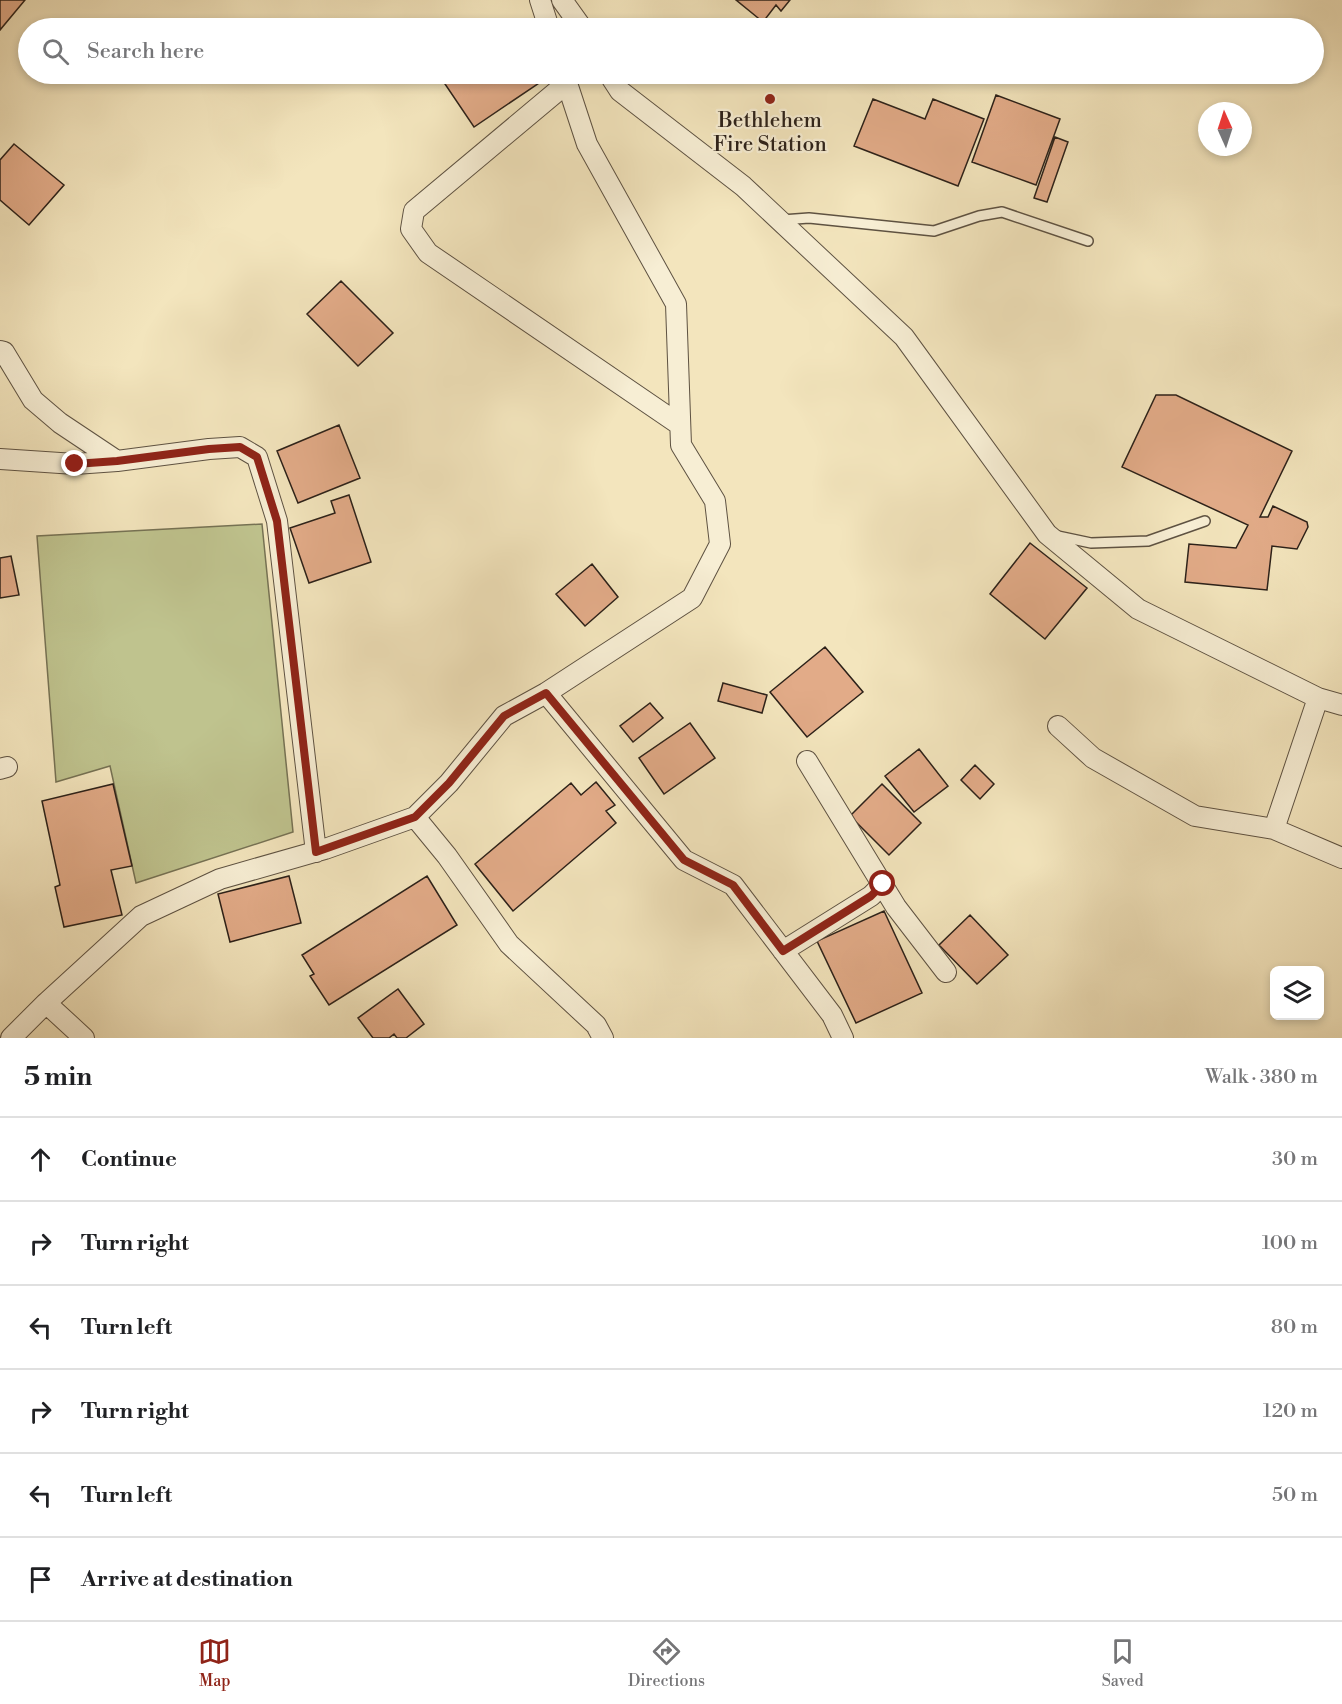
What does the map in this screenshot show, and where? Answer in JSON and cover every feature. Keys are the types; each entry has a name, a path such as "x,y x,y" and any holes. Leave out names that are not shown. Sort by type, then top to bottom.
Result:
{"street":[{"path":"540,0 546,18"},
{"path":"562,0 575,18"},
{"path":"559,84 414,211 411,229 428,253 680,425"},
{"path":"11,1038 141,916 220,879 316,852 415,817 449,783 504,716 546,693 692,598 720,544 716,501 681,445 676,304 587,144 568,84"},
{"path":"615,84 620,91 743,186 904,338 1047,534 1138,609 1318,698 1342,705"},
{"path":"0,351 4,352 33,400 60,423 117,461"},
{"path":"0,459 75,464 240,447 257,457 277,521 316,852"},
{"path":"546,693 684,860 733,885 832,1015 843,1038"},
{"path":"1274,829 1318,698"},
{"path":"1058,726 1093,759 1195,816 1274,829 1342,858"},
{"path":"807,761 896,907 946,972"},
{"path":"415,817 447,856 509,944 596,1025 603,1038"},
{"path":"783,951 871,896 883,884"},
{"path":"46,1003 84,1038"}],"lane":[{"path":"780,220 809,218 934,231 979,216 1002,212 1088,241"},
{"path":"1047,534 1091,543 1148,541 1205,521"}],"green space":[{"path":"262,524 293,832 136,883 110,766 56,782 37,536"}],"building":[{"path":"0,0 25,0 0,30"},
{"path":"736,0 790,0 781,11 776,5 766,18 758,18"},
{"path":"445,84 538,84 474,127"},
{"path":"996,95 1060,119 1036,185 972,162"},
{"path":"873,99 925,119 933,99 984,119 958,186 854,146"},
{"path":"1055,137 1068,142 1047,202 1034,198"},
{"path":"14,144 64,185 29,225 0,200 0,160"},
{"path":"341,281 393,333 358,366 307,314"},
{"path":"1156,395 1176,395 1292,451 1260,517 1268,517 1273,506 1307,522 1308,527 1297,549 1272,546 1267,590 1185,582 1189,544 1236,548 1248,525 1122,467"},
{"path":"339,425 360,478 298,503 277,451"},
{"path":"349,495 371,562 309,583 290,528 335,513 331,501"},
{"path":"1030,543 1087,588 1045,639 990,594"},
{"path":"11,556 19,595 0,598 0,558"},
{"path":"592,564 618,597 585,626 556,594"},
{"path":"825,647 863,692 807,737 770,692"},
{"path":"723,683 767,695 762,713 718,701"},
{"path":"650,703 663,718 633,742 620,726"},
{"path":"690,723 715,758 664,794 639,758"},
{"path":"919,749 948,786 914,812 885,776"},
{"path":"975,765 994,784 980,799 961,780"},
{"path":"596,782 615,805 606,811 616,823 513,911 475,864 571,783 581,795"},
{"path":"113,784 132,866 111,870 122,915 64,927 55,887 60,885 42,801"},
{"path":"882,784 921,823 889,855 850,816"},
{"path":"289,876 301,923 230,942 218,894"},
{"path":"427,876 457,925 329,1005 310,976 314,974 302,955"},
{"path":"884,911 922,993 856,1023 817,941"},
{"path":"970,915 1008,955 977,984 939,945"},
{"path":"398,989 424,1024 406,1038 397,1038 394,1034 389,1038 373,1038 358,1018"}],"place":[{"name":"Bethlehem Fire Station","path":"770,99"}],"route":[{"path":"75,464 240,447 257,457 277,521 316,852 415,817 449,783 504,716 546,693 684,860 733,885 783,951 871,896 883,884"}]}
